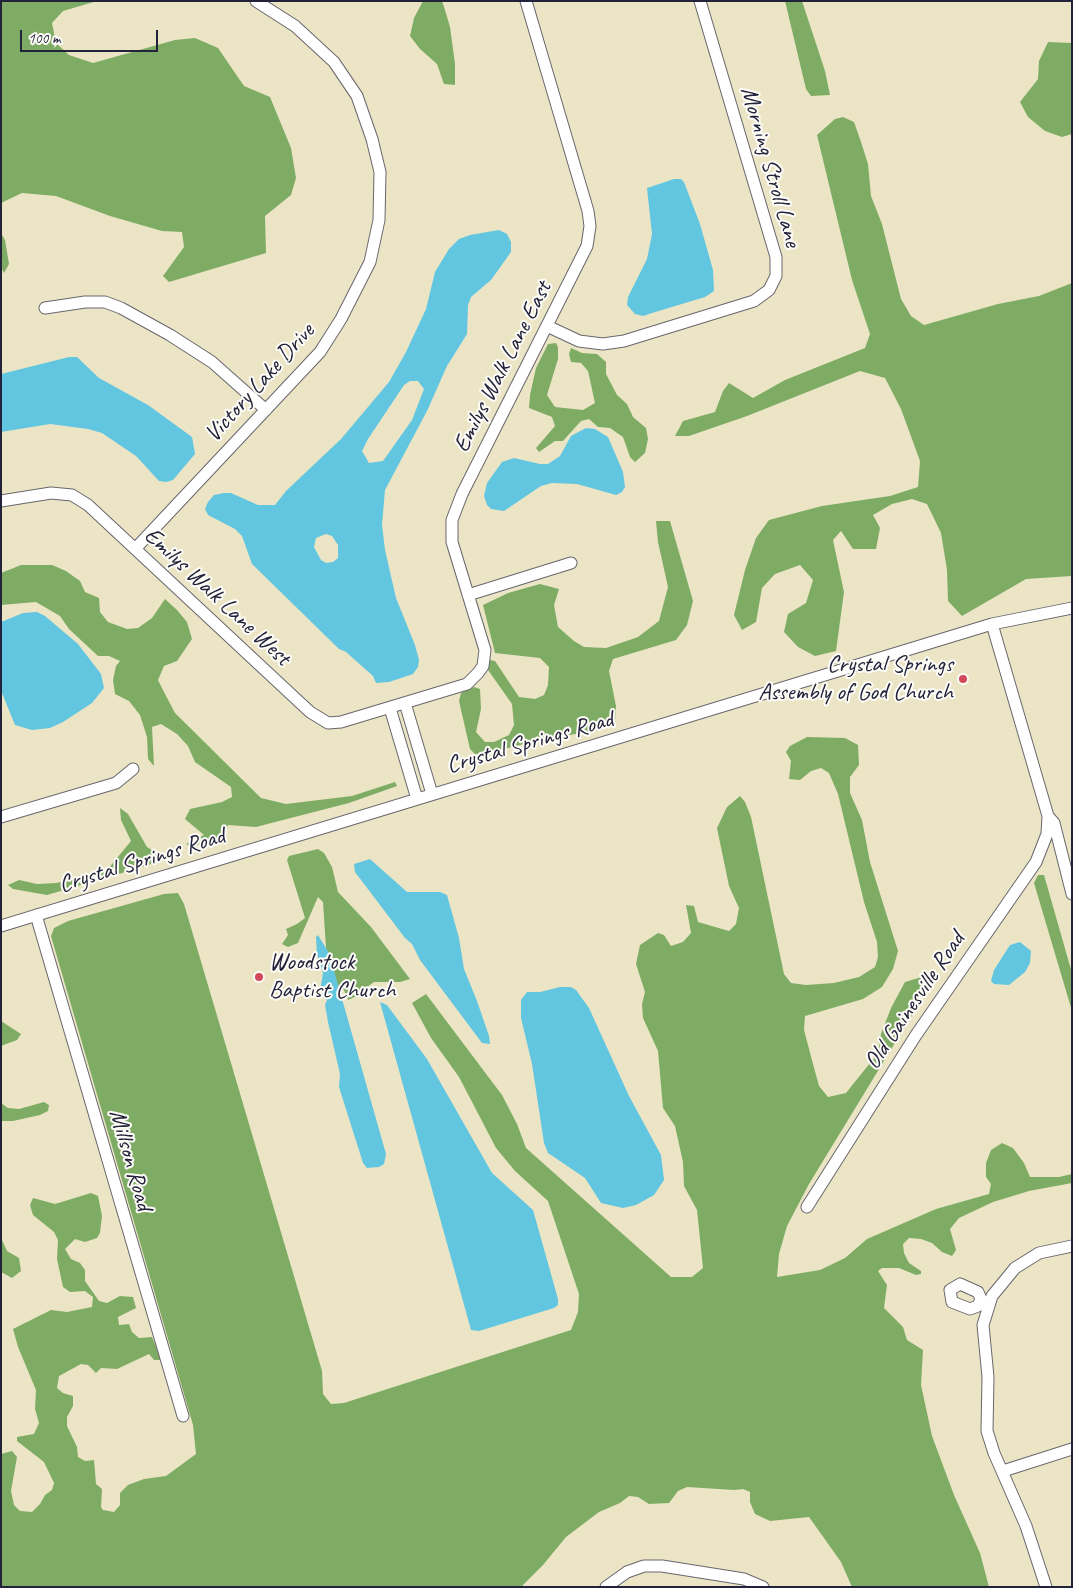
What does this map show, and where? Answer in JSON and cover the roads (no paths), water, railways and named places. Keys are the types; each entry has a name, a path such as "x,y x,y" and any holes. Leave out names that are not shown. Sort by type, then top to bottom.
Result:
{"street":[{"name":"Victory Lake Drive","path":"135,549 320,352 370,262 379,220 380,172 372,139 357,96 334,62 295,26 256,1"},
{"name":"Emilys Walk Lane East","path":"405,703 467,684 478,674 482,666 485,650 452,542 452,520 587,246 590,226 588,211 526,1"},
{"name":"Morning Stroll Lane","path":"547,326 579,341 603,344 624,341 754,301 769,290 776,276 776,257 700,1"},
{"path":"45,308 85,302 105,302 121,308 170,335 212,362 266,410"},
{"name":"Emilys Walk Lane West","path":"1,501 51,492 72,494 88,505 310,712 328,723 341,722 405,703"},
{"path":"468,595 571,563"},
{"name":"Crystal Springs Road","path":"1,926 992,624 1072,608"},
{"path":"992,624 1048,816 1054,823 1072,894"},
{"path":"405,703 432,794"},
{"path":"390,708 417,798"},
{"path":"1,817 116,783 133,769"},
{"name":"Old Gainesville Road","path":"807,1207 916,1035 1036,862 1047,834 1048,816"},
{"name":"Millson Road","path":"36,915 182,1416"},
{"path":"1046,1587 1026,1526 987,1431 988,1377 983,1325 984,1305 999,1285 1022,1262 1039,1253 1072,1246"},
{"path":"1002,1471 1072,1449"},
{"path":"606,1587 627,1572 644,1566 662,1566 744,1579 763,1587"}],"water":[{"path":"674,179 681,179 684,182 700,224 713,270 714,291 705,297 643,316 635,314 627,305 628,297 647,259 652,234 647,188"},
{"path":"499,230 507,234 511,242 511,252 491,280 471,297 468,305 467,334 447,366 427,411 385,490 382,525 385,550 396,598 419,660 418,667 413,674 389,682 376,683 373,676 346,652 339,649 252,564 242,536 235,529 208,515 205,509 214,495 224,493 231,493 258,505 275,505 286,491 341,439 389,382 406,352 426,309 435,272 449,249 459,239","holes":["410,381 418,381 424,389 412,420 383,461 369,463 362,451 404,385","326,534 332,536 338,545 338,558 333,562 326,563 321,560 314,547 316,538"]},
{"path":"69,357 77,357 99,378 148,405 192,437 195,454 173,480 159,481 136,456 102,433 88,429 50,424 1,432 1,374"},
{"path":"586,428 595,429 608,437 623,472 625,487 622,492 616,495 577,484 552,483 541,486 504,511 491,509 487,505 484,496 487,483 502,462 514,458 548,464 560,456 571,436"},
{"path":"37,612 45,616 78,644 101,674 104,688 92,703 63,722 50,728 32,730 15,725 2,693 1,622 23,613"},
{"path":"370,859 407,892 440,892 447,895 459,938 464,969 477,1001 490,1044 482,1043 420,960 412,944 405,938 355,872 354,864"},
{"path":"318,935 329,953 386,1154 384,1164 379,1167 367,1168 363,1163 339,1087 340,1074 325,1005 327,1000 322,997 320,991 323,973 317,955 316,937"},
{"path":"1020,942 1031,951 1030,963 1025,972 1009,985 994,984 991,981 994,970 1010,945"},
{"path":"560,987 571,987 576,990 589,1008 629,1096 661,1155 664,1180 654,1195 636,1205 623,1208 601,1203 585,1178 548,1153 544,1143 532,1064 521,1018 521,1000 527,992 540,992"},
{"path":"380,1002 387,1005 427,1059 492,1173 533,1210 558,1299 558,1305 554,1308 479,1331 471,1330"}],"place":[{"name":"Crystal Springs Assembly of God Church","path":"963,679"},
{"name":"Woodstock Baptist Church","path":"259,977"}]}
